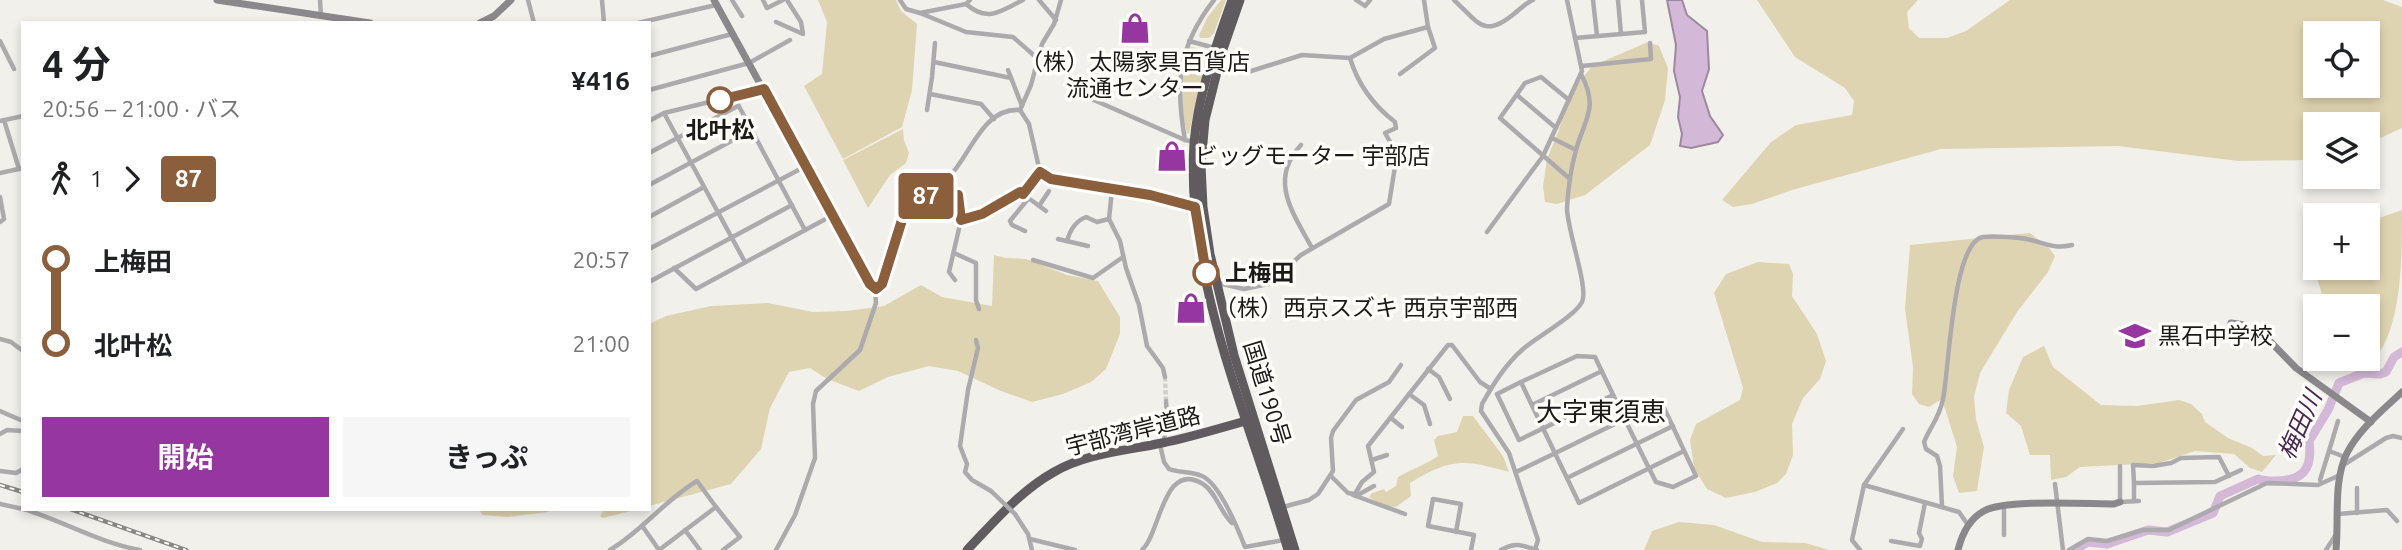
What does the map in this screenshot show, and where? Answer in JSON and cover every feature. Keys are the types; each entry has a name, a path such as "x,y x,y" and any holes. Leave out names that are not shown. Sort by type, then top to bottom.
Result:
{"highway":[{"name":"国道190号","path":"1232,0 1209,102 1194,141 1199,207 1207,280 1287,545"},
{"name":"国道190号","path":"1219,50 1240,0"},
{"name":"国道190号","path":"1199,207 1249,420 1283,507 1295,550"},
{"name":"宇部湾岸道路","path":"967,550 1021,495 1064,466 1098,455 1183,439 1249,420"}],"street":[{"path":"218,0 356,21"},
{"path":"320,0 321,16"},
{"path":"484,21 494,16 511,0"},
{"path":"528,0 533,21"},
{"path":"602,0 604,21"},
{"path":"732,0 742,16"},
{"path":"763,0 767,8 785,0 801,22 803,34 776,22"},
{"path":"900,0 906,9 966,32 1013,37 1037,58"},
{"path":"920,13 968,2 979,13 986,15 1023,0"},
{"path":"1039,0 1056,20"},
{"path":"873,286 882,284 902,220 956,170 979,133 994,119 1021,108 1031,85 1042,44 1056,20 1061,0"},
{"path":"1194,141 1178,89 1188,41 1214,0"},
{"path":"1356,0 1365,6 1370,0"},
{"path":"1400,74 1435,48 1428,27 1424,0"},
{"path":"1454,0 1479,24 1491,27 1502,24 1533,0"},
{"path":"1487,232 1543,156 1581,74 1582,65 1567,0"},
{"path":"1593,0 1597,36"},
{"path":"1618,0 1621,34"},
{"path":"1576,38 1645,32 1642,0"},
{"path":"645,21 715,2 873,286 876,303 860,350 816,391 813,404 815,458 795,515 776,550"},
{"path":"1188,41 1231,55 1248,72 1302,55 1350,58 1384,39 1428,27"},
{"path":"651,55 733,34"},
{"path":"651,89 750,63 790,40"},
{"path":"0,41 14,69"},
{"path":"927,110 935,43"},
{"path":"1582,65 1651,59 1650,43"},
{"path":"1215,282 1244,289 1260,287 1273,281 1293,261 1312,248 1387,207 1397,154 1385,133 1396,128 1395,121 1383,113 1366,93 1350,58"},
{"path":"934,62 1011,78"},
{"path":"1008,70 1029,124 1040,172 1051,179 1150,195 1199,207"},
{"path":"1502,550 1511,544 1520,544 1536,550 1538,540 1509,453 1481,411 1482,404 1509,361 1580,305 1584,296 1568,224 1576,150 1591,105 1581,74"},
{"path":"1569,100 1541,77 1525,83 1500,118 1571,179"},
{"path":"651,120 664,113 764,89"},
{"path":"930,94 981,104 994,119"},
{"path":"1080,94 1194,141"},
{"path":"1517,95 1556,128"},
{"path":"734,97 805,230"},
{"path":"651,152 738,106"},
{"path":"664,113 745,262"},
{"path":"0,173 21,168 2,121 21,116"},
{"path":"651,184 752,130"},
{"path":"1551,138 1576,150"},
{"path":"1301,145 1287,163 1285,192 1287,202 1312,248"},
{"path":"651,248 806,166"},
{"path":"1023,194 1040,172"},
{"path":"651,216 704,187"},
{"path":"933,190 939,194 958,195 961,220 949,272 955,280"},
{"path":"1112,190 1109,219 1120,242 1139,305 1147,346 1163,368 1165,377"},
{"path":"1039,206 1049,191"},
{"path":"961,220 978,216 1020,192 1046,211"},
{"path":"0,197 4,219 0,222"},
{"path":"1025,231 1012,225 1010,221 1028,200"},
{"path":"651,281 792,205"},
{"path":"674,268 695,289 833,215"},
{"path":"1067,241 1080,220 1086,217 1100,222 1109,219"},
{"path":"1942,506 1940,466 1937,456 1926,449 1924,442 1937,421 1944,398 1957,282 1973,244 1982,237 2031,239 2057,247 2072,245"},
{"path":"1058,239 1088,247"},
{"path":"954,253 976,262 976,300 979,309"},
{"path":"1034,260 1093,278 1123,257"},
{"path":"2231,323 2260,331 2296,368 2371,422"},
{"path":"0,339 11,342 21,350"},
{"path":"976,340 978,348 968,390 960,446 967,459 965,472 972,480 991,491 1015,514 1030,539 1032,550"},
{"path":"1354,495 1374,472 1368,446 1446,347 1452,345 1480,382 1491,389"},
{"path":"1516,472 1625,419 1661,402 1696,476 1673,487 1656,482 1650,469 1637,444 1625,419 1613,395 1595,357 1577,356 1497,394 1519,440 1613,395"},
{"path":"1283,507 1314,498 1331,477 1334,466 1331,443 1334,431 1356,400 1389,382 1401,365"},
{"path":"1428,369 1439,377 1450,398"},
{"path":"1532,405 1602,371"},
{"path":"1521,382 1579,503 1684,451"},
{"path":"2336,550 2343,462 2357,438 2402,392"},
{"path":"1409,394 1423,405 1430,424"},
{"path":"1166,401 1167,416"},
{"path":"0,411 21,420"},
{"path":"1391,418 1402,427"},
{"path":"2320,480 2338,421"},
{"path":"1567,478 1673,426"},
{"path":"1860,550 1852,540 1864,485 1903,429"},
{"path":"0,435 7,430 21,431"},
{"path":"1164,439 1166,430"},
{"path":"2343,462 2386,438 2402,438"},
{"path":"1161,449 1169,469 1196,474 1208,480 1245,547 1287,545"},
{"path":"2329,451 2343,462"},
{"path":"1372,460 1387,455"},
{"path":"1958,550 1968,525 1985,510 2004,505 2114,505 2137,501 2133,465 2161,466 2181,458 2219,457 2228,476"},
{"path":"2119,502 2120,466"},
{"path":"0,471 16,473 21,470"},
{"path":"2134,483 2215,482 2241,470"},
{"path":"2069,550 2088,539 2107,541 2143,530 2169,530 2267,483 2318,485 2340,475"},
{"path":"1331,477 1342,489 1405,514"},
{"path":"1142,550 1150,541 1170,491 1179,482 1186,480 1202,484 1209,489 1226,518 1235,526"},
{"path":"611,550 697,481 740,537 723,550"},
{"path":"2055,484 2063,550"},
{"path":"1864,485 1959,512 1968,525"},
{"path":"1354,495 1374,486"},
{"path":"2357,488 2357,513"},
{"path":"1456,531 1461,504 1433,499 1428,526 1474,535 1471,550"},
{"path":"1891,541 1920,546 1922,539 1919,533 1925,503"},
{"path":"0,504 21,508"},
{"path":"2004,505 2004,535"},
{"path":"643,527 659,550 716,507"},
{"path":"2338,514 2387,510 2397,521"},
{"path":"30,511 90,535 140,550"},
{"path":"685,530 701,550"},
{"path":"2326,550 2337,534"},
{"path":"1030,539 1075,550"}],"shaded area":[{"path":"818,0 896,0 901,11 917,24 912,90 902,127 843,159 804,86 822,74 827,22"},
{"path":"1221,0 1226,0 1214,33 1209,38 1200,38 1207,18"},
{"path":"1667,0 1682,0 1687,15 1707,31 1709,69 1702,91 1710,116 1723,135 1718,142 1691,148 1680,146 1680,97 1674,71 1676,45"},
{"path":"1757,0 1918,0 1907,12 1909,28 1919,38 1947,38 1966,31 2010,0 2383,0 2402,7 2402,128 2380,138 2380,112 2303,112 2303,160 2238,161 2118,146 1941,149 1792,190 1752,204 1733,207 1722,200 1771,142 1796,125 1852,115 1854,101 1845,88 1795,57"},
{"path":"1648,42 1659,46 1668,68 1665,100 1650,145 1585,195 1557,204 1545,202 1543,186 1547,159 1568,97 1592,66"},
{"path":"1189,48 1204,52 1206,61 1187,134 1182,102 1183,80"},
{"path":"903,129 909,153 906,163 890,175 868,208 843,160"},
{"path":"2402,210 2397,302 2388,336 2380,351 2380,294 2322,294 2318,280 2380,280 2380,218"},
{"path":"2030,233 2055,256 2048,272 2017,312 1980,373 1974,397 1976,419 1984,447 1977,491 1959,493 1953,476 1957,447 1942,399 1929,407 1919,404 1912,394 1913,367 1905,309 1910,245"},
{"path":"994,255 1026,259 1067,275 1098,281 1120,317 1120,334 1106,369 1091,382 1063,394 1032,402 958,371 929,366 888,377 859,391 827,379 810,368 789,372 770,408 761,449 731,484 651,505 651,323 666,316 711,306 768,303 813,312 884,306 921,285 942,297 992,306"},
{"path":"1758,262 1789,264 1793,274 1792,296 1817,334 1826,361 1820,379 1803,398 1792,424 1793,455 1786,474 1777,483 1755,492 1726,498 1707,489 1694,468 1690,440 1696,424 1740,400 1743,388 1714,293 1726,274"},
{"path":"2044,346 2053,367 2101,405 2137,406 2179,400 2191,404 2202,414 2205,422 2228,438 2263,456 2276,455 2262,472 2250,468 2234,454 2195,451 2159,463 2080,467 2066,477 2051,480 2050,455 2030,455 2021,426 2006,413 2009,390 2023,357"},
{"path":"1463,416 1473,416 1503,456 1509,472 1458,463 1436,469 1410,483 1411,496 1396,507 1384,506 1369,497 1372,493 1384,489 1386,492 1396,486 1398,477 1438,456 1434,440 1438,436 1457,432"},
{"path":"481,511 549,511 507,517 482,515"},
{"path":"604,511 631,511 603,518 600,516"},
{"path":"1679,522 1714,525 1762,542 1805,543 1829,550 1644,550 1652,531"}],"waterway":[{"name":"梅田川","path":"2074,550 2088,542 2107,544 2148,530 2167,532 2213,513 2220,496 2258,479 2285,480 2299,476 2307,466 2309,441 2328,410 2339,383 2364,373 2386,372 2394,357 2402,352"}],"tunnel":[{"path":"1165,377 1166,401"},
{"path":"1166,430 1167,416"}],"railway":[{"path":"0,485 21,491"},
{"path":"76,511 186,550"}],"bus line":[{"name":"87","path":"720,100 764,89 870,284 876,289 882,284 902,220 933,190 939,194 955,194 960,197 961,220 978,216 1020,192 1023,194 1040,172 1051,179 1150,195 1195,207 1206,273"}],"place":[{"name":"（株）太陽家具百貨店 流通センター","path":"1135,28"},
{"name":"北叶松","path":"720,100"},
{"name":"ビッグモーター 宇部店","path":"1172,156"},
{"name":"上梅田","path":"1206,273"},
{"name":"（株）西京スズキ 西京宇部西","path":"1191,308"},
{"name":"黒石中学校","path":"2135,336"}],"district":[{"name":"大字東須恵","path":"1601,412"}]}
